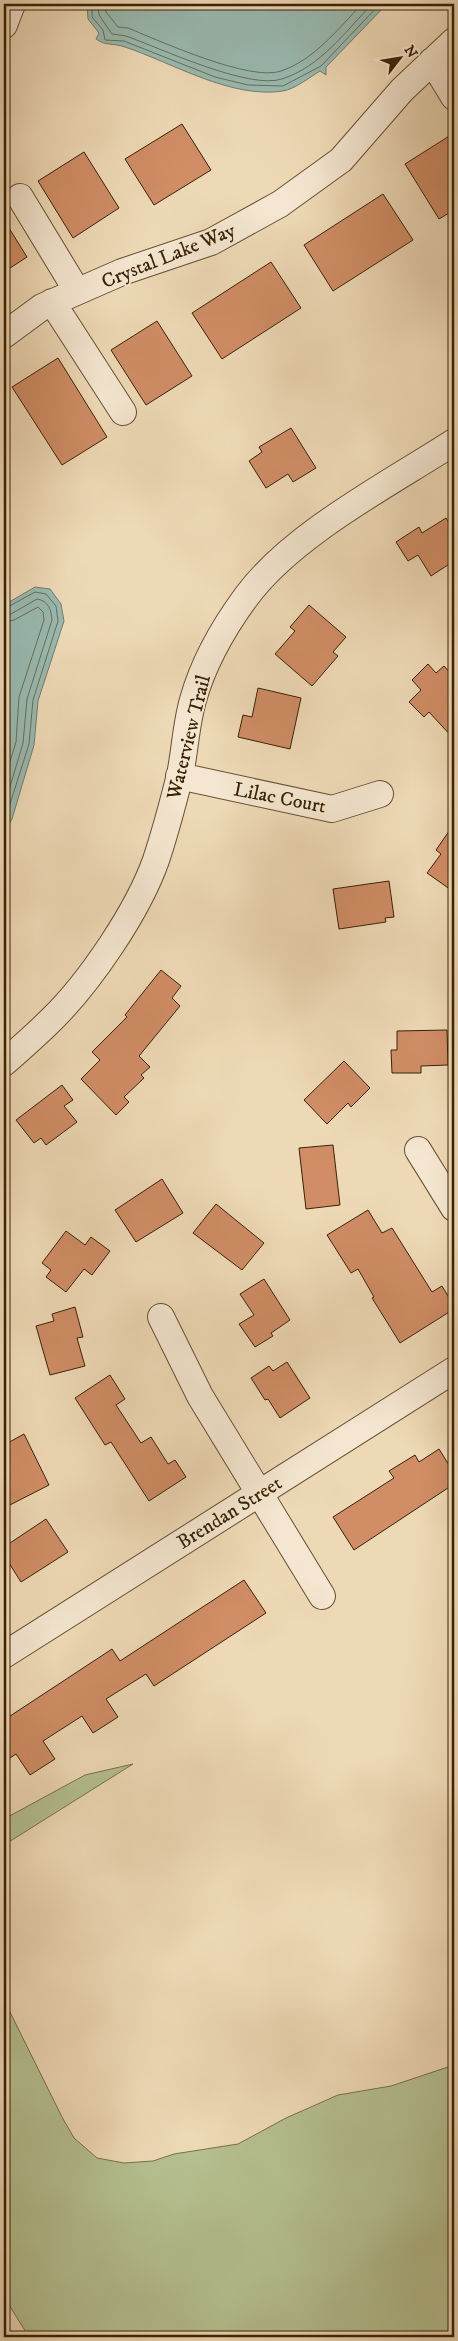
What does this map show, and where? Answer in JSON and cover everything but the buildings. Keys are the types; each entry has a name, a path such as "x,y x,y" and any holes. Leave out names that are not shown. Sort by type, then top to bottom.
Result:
{"street":[{"path":"4,25 12,4"},
{"name":"Crystal Lake Way","path":"4,335 42,307 52,302 122,272 211,242 280,204 341,160 402,90 454,41"},
{"path":"432,61 454,97"},
{"path":"20,197 77,292"},
{"path":"52,302 123,412"},
{"name":"Waterview Trail","path":"4,1063 52,1020 91,974 127,921 156,861 180,776 193,700 206,665 231,619 247,595 271,569 347,510 454,442"},
{"name":"Lilac Court","path":"180,776 332,809 380,794"},
{"path":"418,1150 454,1208"},
{"path":"161,1317 200,1396 322,1596"},
{"name":"Brendan Street","path":"4,1655 454,1370"}],"green space":[{"path":"133,1764 4,1845 4,1819 85,1775"},
{"path":"4,2000 74,2138 97,2158 124,2163 153,2161 174,2154 238,2144 286,2118 338,2095 391,2086 454,2065 454,2337 29,2337 4,2297"}],"water":[{"path":"87,4 387,4 326,67 326,75 320,71 288,90 263,92 223,85 125,47 99,41 96,39 99,33 88,19"},
{"path":"35,587 50,589 61,604 64,621 38,701 34,745 12,819 4,833 4,605"}]}
